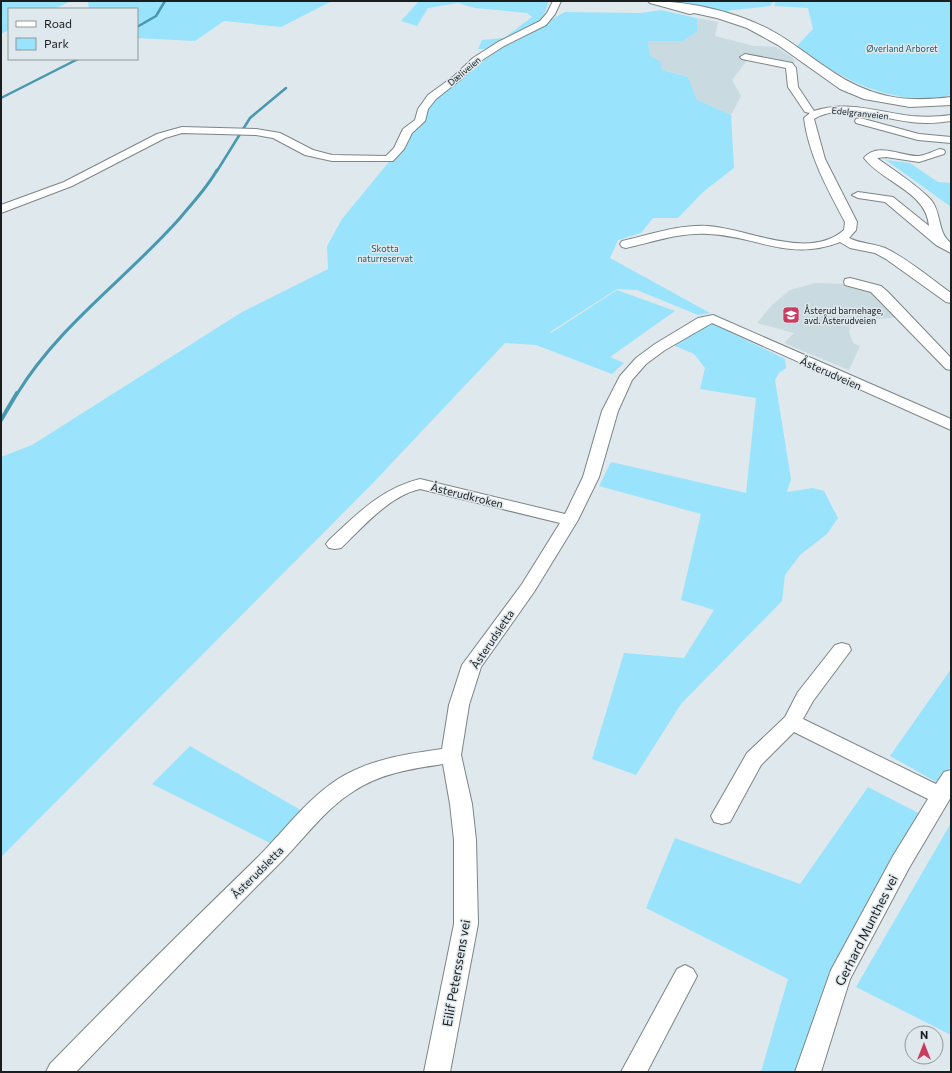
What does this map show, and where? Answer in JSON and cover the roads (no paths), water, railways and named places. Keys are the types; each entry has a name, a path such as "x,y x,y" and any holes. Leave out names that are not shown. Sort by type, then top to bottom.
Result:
{"main road":[{"path":"654,1 741,21 770,34 838,81 858,92 904,102 930,103 951,101"}],"street":[{"name":"Dæliveien","path":"1,210 68,184 161,136 182,130 256,132 276,135 309,153 332,158 388,159 399,149 407,131 420,121 423,109 432,97 484,54 543,23 551,14 557,1"},
{"path":"745,58 789,65 791,68 790,81 794,92 809,110"},
{"name":"Edelgranveien","path":"841,238 852,228 851,222 819,158 810,129 809,118 815,112 839,109 911,119 951,118"},
{"path":"860,122 918,137 951,140"},
{"path":"940,152 922,158 884,154 870,158 926,202 934,217 935,228 940,242"},
{"path":"858,195 889,199 940,242 951,249"},
{"path":"626,244 693,231 721,232 800,248 825,245 841,238 854,245 879,250 890,256 951,299"},
{"path":"850,282 876,289 951,366"},
{"name":"Åsterudveien","path":"712,319 951,425"},
{"name":"Åsterudsletta","path":"70,1068 167,960 277,852 325,801 346,785 377,769 407,762 451,755 459,705 472,665 528,588 570,520 591,477 610,411 625,379 641,361 660,347 703,321 712,319"},
{"name":"Åsterudkroken","path":"335,544 390,497 410,485 420,484 570,520"},
{"path":"722,816 754,759 792,722 805,697 842,650"},
{"name":"Gerhard Munthes vei","path":"792,722 946,787 901,862 839,977 808,1072"},
{"name":"Eilif Peterssens vei","path":"437,1072 466,924 465,840 461,804 451,755"},
{"path":"634,1072 685,976"}],"waterway":[{"path":"138,26 156,16 165,1"},
{"path":"1,98 76,60"},
{"path":"217,171 250,118 286,88"},
{"path":"17,394 34,369 53,346 94,303 160,240 200,195 217,170"},
{"path":"1,420 17,393"}],"place":[{"name":"Åsterud barnehage, avd. Åsterudveien","path":"791,315"}],"park label":[{"name":"Øverland Arboret","path":"902,48"},
{"name":"Skotta naturreservat","path":"385,254"}]}
